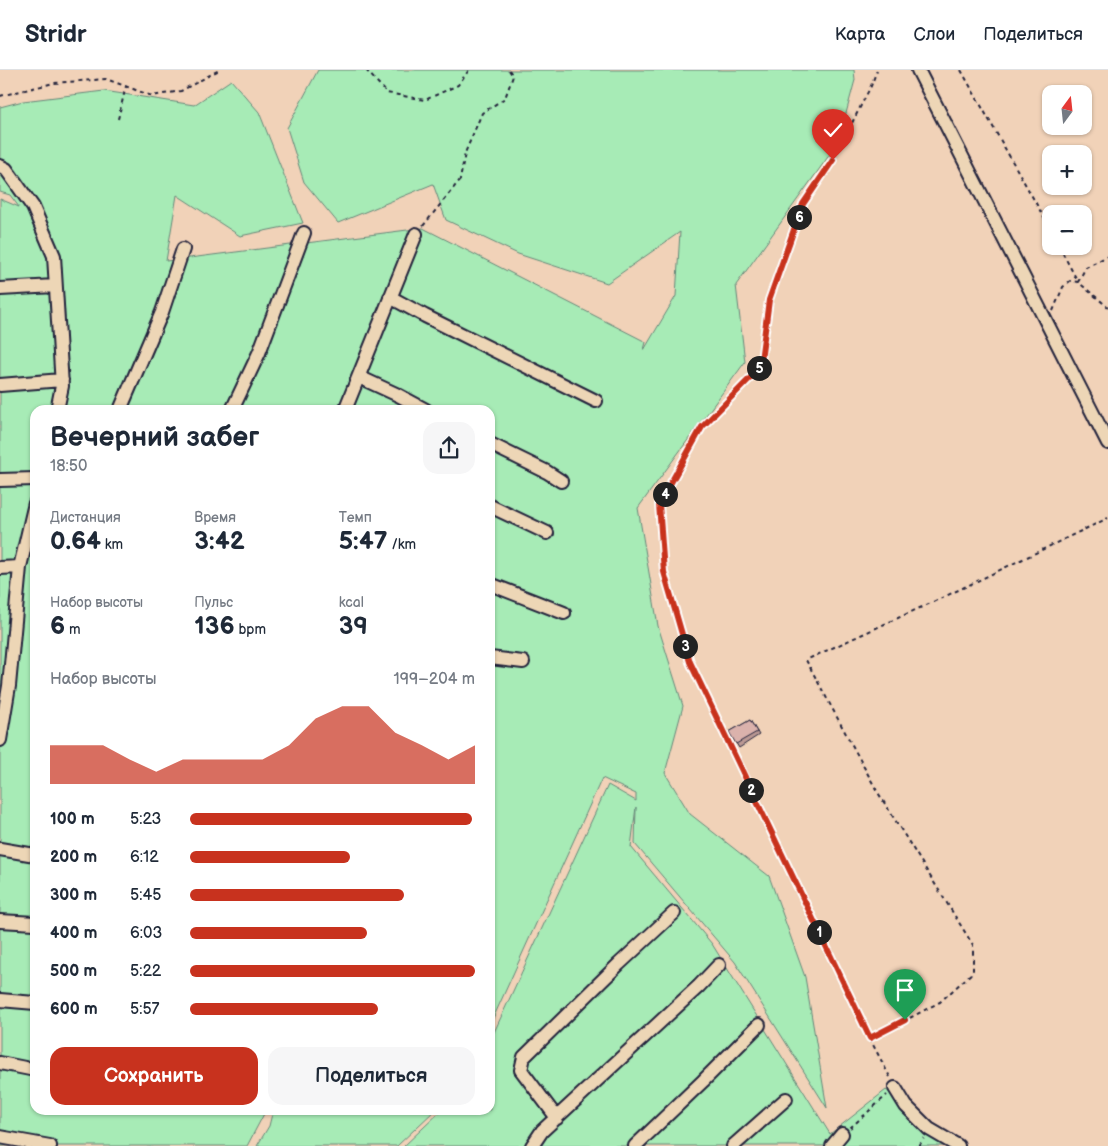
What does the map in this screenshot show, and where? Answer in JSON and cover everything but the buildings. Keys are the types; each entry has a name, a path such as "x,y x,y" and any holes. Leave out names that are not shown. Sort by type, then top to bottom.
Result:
{"street":[{"path":"918,70 1108,443"},
{"path":"0,166 6,169 33,207 54,256 62,380 57,405"},
{"path":"234,405 259,353 304,234"},
{"path":"347,405 416,234"},
{"path":"122,405 162,312 183,249"},
{"path":"0,289 56,286"},
{"path":"390,297 424,316 596,401"},
{"path":"359,377 417,405"},
{"path":"0,386 62,380"},
{"path":"495,446 561,481"},
{"path":"0,480 30,479"},
{"path":"495,508 547,533"},
{"path":"0,740 9,686 6,652 20,567 29,552"},
{"path":"0,568 20,567"},
{"path":"495,586 564,613"},
{"path":"495,659 523,662"},
{"path":"0,849 30,854"},
{"path":"557,1118 520,1070 524,1057 612,970 674,913"},
{"path":"0,921 30,923"},
{"path":"532,1146 542,1131 692,993 719,965"},
{"path":"0,1000 30,1003"},
{"path":"635,1146 759,1025"},
{"path":"0,1063 30,1069"},
{"path":"895,1088 906,1106 929,1130 958,1146"},
{"path":"733,1146 786,1100"},
{"path":"832,1146 842,1134"},
{"path":"0,1137 50,1146"}],"path":[{"path":"0,96 54,83 106,79 152,96 181,91 219,70"},
{"path":"366,70 387,93 425,100 458,84 469,70"},
{"path":"416,234 460,180 465,153 482,114 505,98 513,76 509,70"},
{"path":"842,1134 895,1088 690,662 664,572 659,504 702,427 760,368 769,300 803,204 833,160 871,86 877,70"},
{"path":"960,70 1042,214"},
{"path":"118,120 126,86"},
{"path":"1064,255 1078,282 1108,307"},
{"path":"1078,282 1086,267 1108,256"},
{"path":"1049,324 1063,287 1070,281 1078,282"},
{"path":"870,1038 940,1002 973,972 973,945 877,791 806,660 946,596 1108,518"}],"green space":[{"path":"318,70 854,70 855,80 838,143 736,285 745,362 638,508 658,626 683,706 665,773 690,814 769,876 805,977 827,1108 735,962 635,844 636,807 631,847 712,944 830,1134 886,1090 966,1146 404,1146 437,1115 495,1115 495,1030 608,785 636,801 636,794 602,778 495,1014 495,405 30,405 30,1115 263,1115 247,1146 0,1146 0,199 19,207 10,195 0,192 0,107 23,101 104,91 194,105 231,80 259,112 303,223 240,236 177,195 166,261 423,228 646,342 644,350 676,296 680,232 607,283 518,254 446,220 433,184 338,223 304,182 287,128"},
{"path":"272,1115 430,1115 397,1146 257,1146 269,1126"}],"route":[{"path":"833,160 803,204 769,300 760,368 702,427 659,504 664,572 690,662 870,1038 905,1020"}]}
